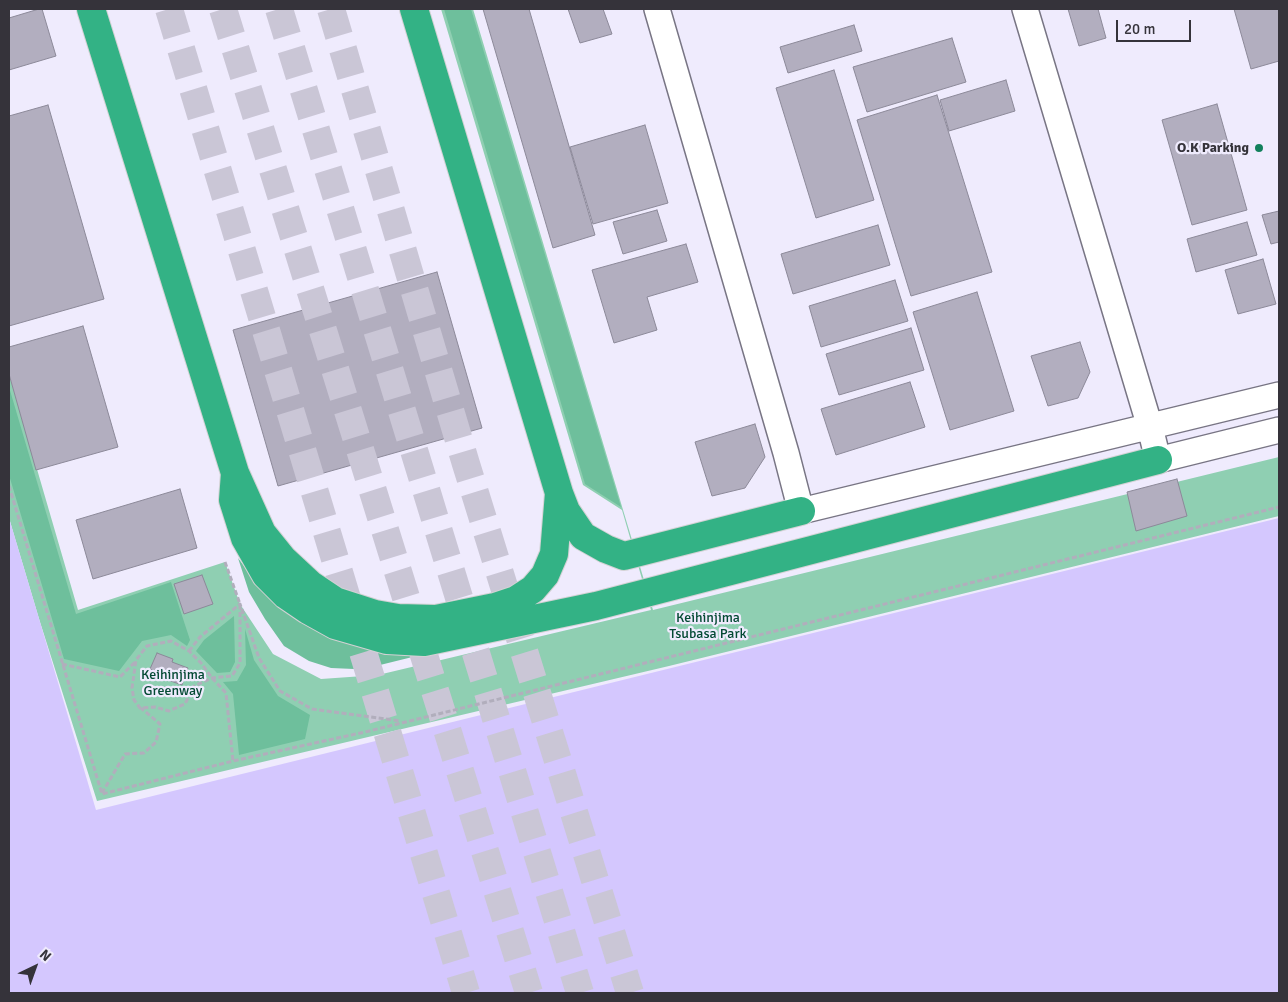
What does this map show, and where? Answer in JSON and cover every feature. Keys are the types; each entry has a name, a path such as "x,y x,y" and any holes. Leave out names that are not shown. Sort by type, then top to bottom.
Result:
{"highway":[{"path":"91,9 235,473 262,532 283,559 311,584 335,601 375,614 398,618 436,619 456,616 509,602 533,589 545,575 554,554 559,493"},
{"path":"414,9 559,493 566,511 583,536 606,550 624,556 801,511"},
{"path":"235,473 233,500 245,538 266,575 286,596 335,625 386,640 424,642 596,606 1158,460"}],"street":[{"path":"658,9 801,511 1279,395"},
{"path":"1026,9 1150,427 1158,460 1279,430"}],"path":[{"path":"9,486 102,794"},
{"path":"102,794 233,761 404,722 1279,507"},
{"path":"225,562 259,658 280,691 312,709 404,722"},
{"path":"190,650 200,636 240,604"},
{"path":"140,708 155,707 169,711 185,704 194,686 212,678 232,676 240,663 240,604"},
{"path":"62,664 120,677 147,646 170,641 190,650 226,693 233,761"},
{"path":"102,794 124,754 144,753 156,742 160,724 140,708 134,700 132,688 136,660"}],"green space":[{"name":"Keihinjima Greenway","path":"441,9 473,9 653,610 1279,457 1279,516 669,666 97,801 9,518 9,373 78,610 225,562 240,604 273,654 321,679 378,675 651,610 622,510 583,485"},
{"path":"444,9 471,9 621,507 585,484"},
{"path":"9,387 76,614 171,582 190,640 187,646 171,635 142,641 119,671 64,659 9,475"},
{"path":"238,558 258,585 461,645 376,666 354,669 331,668 309,661 284,646 265,619 249,592"},
{"path":"234,616 235,662 230,672 217,673 196,651 204,640"},
{"path":"245,629 254,660 278,696 310,715 305,739 239,755 233,694 223,682 237,681 246,665"}],"shaded area":[{"path":"9,518 96,810 1279,518 1279,993 9,993"}],"building":[{"path":"42,9 56,56 9,70 9,18"},
{"path":"483,9 529,9 595,235 553,248"},
{"path":"568,9 603,9 612,34 580,43"},
{"path":"1068,9 1098,9 1106,38 1079,46"},
{"path":"1234,9 1279,9 1279,61 1251,69"},
{"path":"854,25 862,51 788,73 780,47"},
{"path":"952,38 966,82 867,112 853,67"},
{"path":"834,70 874,200 816,218 776,88"},
{"path":"1006,80 1015,111 949,131 940,100"},
{"path":"937,95 992,272 911,296 857,120"},
{"path":"1217,104 1247,210 1192,225 1162,120"},
{"path":"48,105 104,299 9,326 9,116"},
{"path":"645,125 668,203 593,224 570,147"},
{"path":"657,210 667,241 623,254 613,222"},
{"path":"1279,211 1279,242 1271,244 1262,215"},
{"path":"1247,222 1257,255 1196,272 1187,239"},
{"path":"878,225 890,265 793,294 781,254"},
{"path":"686,244 698,282 647,297 657,330 614,343 592,270"},
{"path":"1263,259 1276,304 1238,314 1225,270"},
{"path":"437,272 482,428 278,486 233,330"},
{"path":"895,280 908,321 821,347 809,306"},
{"path":"977,292 1014,411 950,430 913,312"},
{"path":"83,326 118,447 36,470 9,374 9,347"},
{"path":"911,328 924,370 839,395 826,354"},
{"path":"1080,342 1090,372 1078,398 1048,406 1031,356"},
{"path":"910,382 925,427 836,455 821,409"},
{"path":"755,424 765,457 745,488 712,496 695,442"},
{"path":"1177,479 1187,516 1136,531 1127,492"},
{"path":"180,489 197,548 93,579 76,520"},
{"path":"202,575 213,604 184,614 174,584"},
{"path":"157,653 173,659 172,662 188,668 182,685 165,679 167,676 150,669"}],"tunnel":[{"path":"169,9 466,993"},
{"path":"223,9 529,993"},
{"path":"279,9 580,993"},
{"path":"331,9 466,464 630,993"}],"place":[{"name":"O.K Parking","path":"1259,148"}],"park label":[{"name":"Keihinjima Tsubasa Park","path":"708,626"}]}
